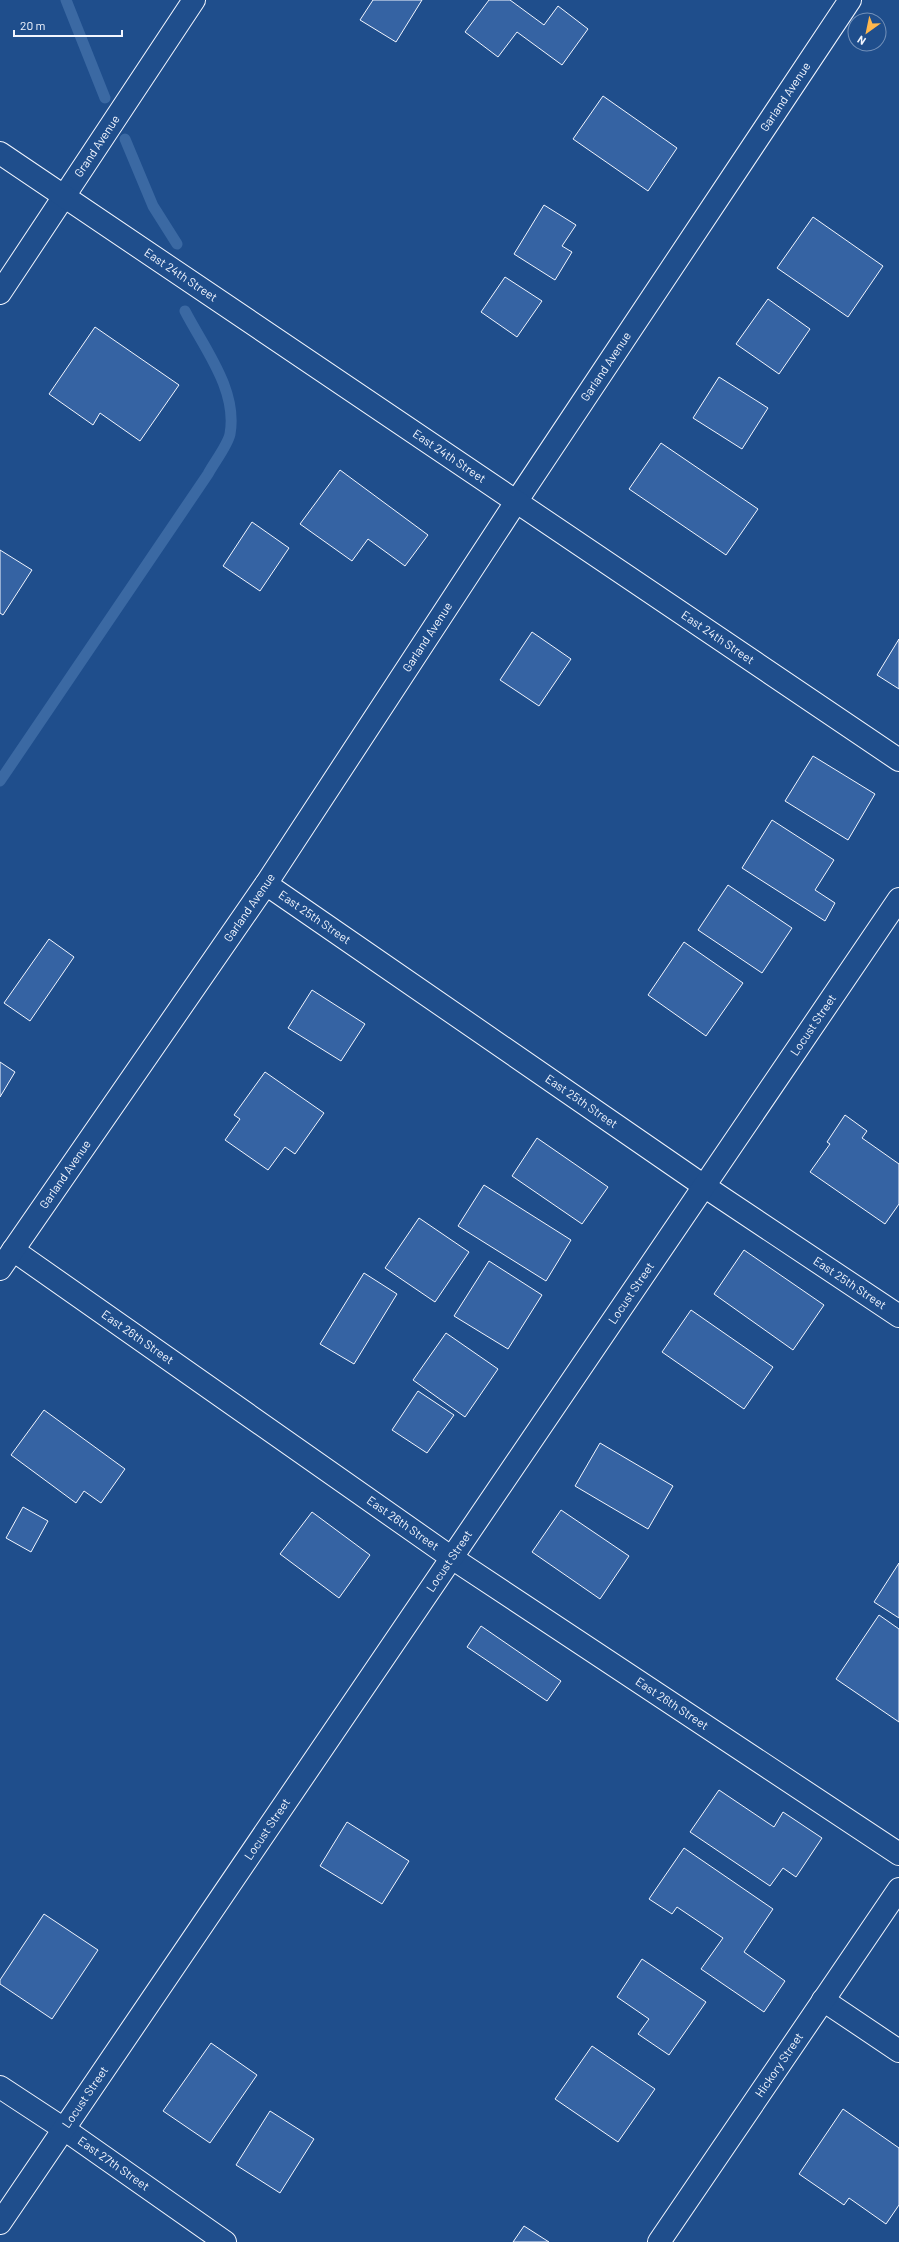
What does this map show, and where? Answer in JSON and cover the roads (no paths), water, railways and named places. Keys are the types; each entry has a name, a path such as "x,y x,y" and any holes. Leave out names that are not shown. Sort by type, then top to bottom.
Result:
{"street":[{"name":"Grand Avenue","path":"0,292 194,0"},
{"name":"Garland Avenue","path":"0,1270 266,884 516,502 850,0"},
{"name":"East 24th Street","path":"0,153 899,760"},
{"name":"East 25th Street","path":"266,884 704,1186 899,1316"},
{"name":"Locust Street","path":"0,2223 899,900"},
{"name":"East 26th Street","path":"13,1250 452,1558 899,1854"},
{"name":"Hickory Street","path":"659,2242 899,1889"},
{"path":"824,2000 899,2051"},
{"name":"East 27th Street","path":"0,2087 64,2129 225,2242"}],"waterway":[{"path":"66,0 105,98"},
{"path":"125,139 153,206 177,244"},
{"path":"0,781 208,474 229,438 231,418 229,401 224,386 218,370 185,311"}]}
